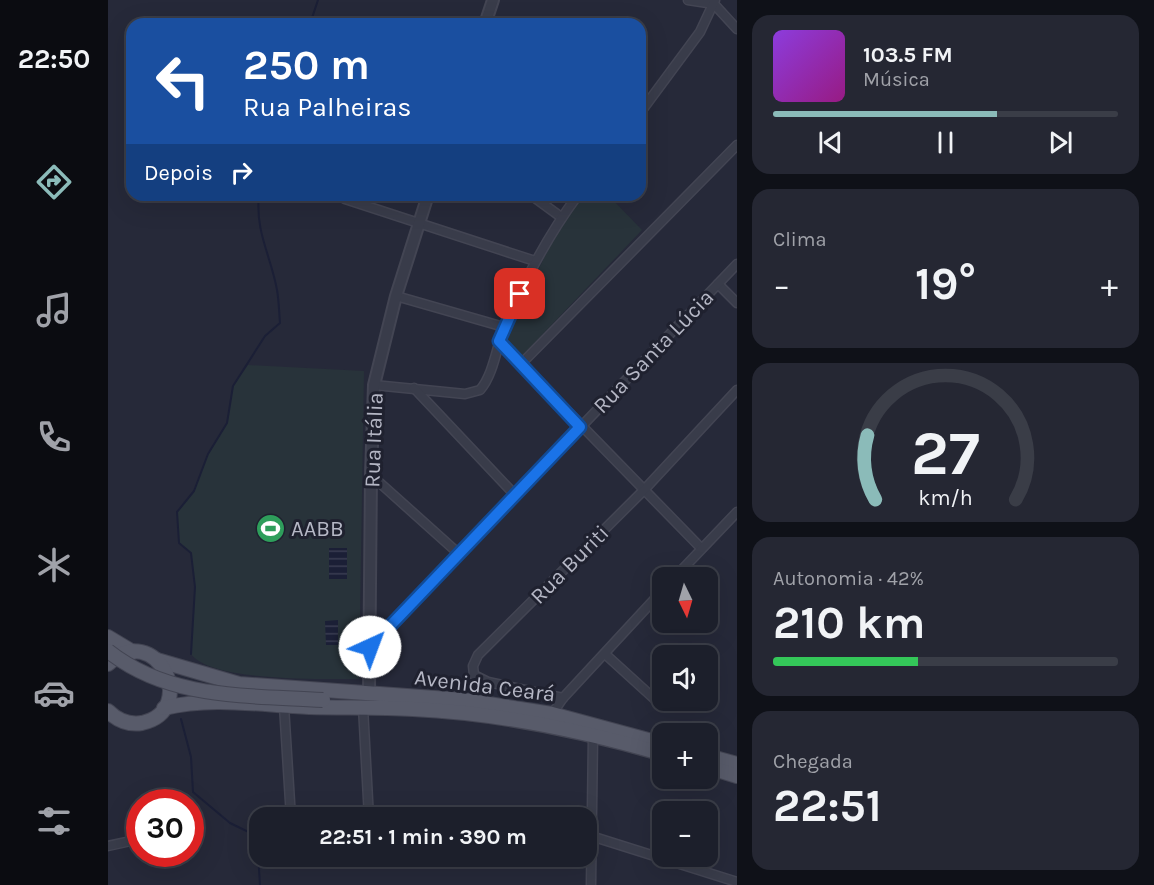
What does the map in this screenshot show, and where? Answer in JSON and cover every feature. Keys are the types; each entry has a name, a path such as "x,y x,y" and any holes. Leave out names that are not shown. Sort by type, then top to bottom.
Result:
{"main road":[{"path":"108,637 133,652"},
{"path":"108,651 145,676 176,687 322,700 359,707"},
{"path":"108,664 120,655 133,652"},
{"name":"Avenida Ceará","path":"133,652 146,654 158,660 239,684 463,700 552,714 652,741"},
{"path":"110,715 130,723 143,722 155,717 164,708 170,696 170,683 166,670 158,660"},
{"path":"164,708 203,700 284,706 359,707"},
{"name":"Avenida Ceará","path":"359,707 465,713 537,723 652,751"},
{"path":"718,759 737,764"},
{"path":"718,770 737,776"}],"street":[{"path":"487,18 493,0"},
{"path":"688,0 715,2 737,29"},
{"path":"646,105 696,37 715,2"},
{"path":"522,364 737,145"},
{"path":"351,201 535,261"},
{"name":"Rua Itália","path":"369,693 374,385 396,296 426,201"},
{"path":"539,201 561,217"},
{"path":"374,385 477,393 484,386 504,327 535,261 573,201"},
{"name":"Rua Santa Lúcia","path":"370,647 737,264"},
{"path":"718,284 737,303"},
{"path":"396,296 504,327"},
{"path":"499,341 580,427 701,548"},
{"path":"414,388 515,495"},
{"name":"Rua Buriti","path":"563,698 488,682 474,675 473,666 478,655 643,491 737,390"},
{"path":"371,475 458,553"},
{"path":"684,567 737,512"},
{"path":"552,714 563,698 652,602"},
{"path":"605,654 652,697"},
{"path":"284,706 290,807"},
{"path":"359,707 368,807"},
{"path":"592,807 593,736"},
{"path":"597,838 737,882"},
{"path":"108,846 126,842"},
{"path":"591,867 591,885"}],"shaded area":[{"path":"579,201 614,201 642,230 522,356 507,341 550,247"},
{"name":"AABB","path":"248,365 364,371 359,679 269,677 244,674 221,670 203,663 191,654 195,587 191,553 179,543 177,512 194,491 208,454 227,423 233,386"}],"water":[{"path":"329,548 347,548 347,579 329,579"},
{"path":"338,620 338,645 326,645 325,621"}],"waterway":[{"path":"312,18 318,0"},
{"path":"191,654 195,587 191,553 179,543 177,512 194,491 208,454 227,423 233,386 265,336 280,323 277,290 259,221 259,201"},
{"path":"181,719 191,757 193,792 230,823 257,836 260,885"}],"place":[{"name":"AABB","path":"270,528"}],"route":[{"path":"370,647 580,427 499,341 520,294"}]}
